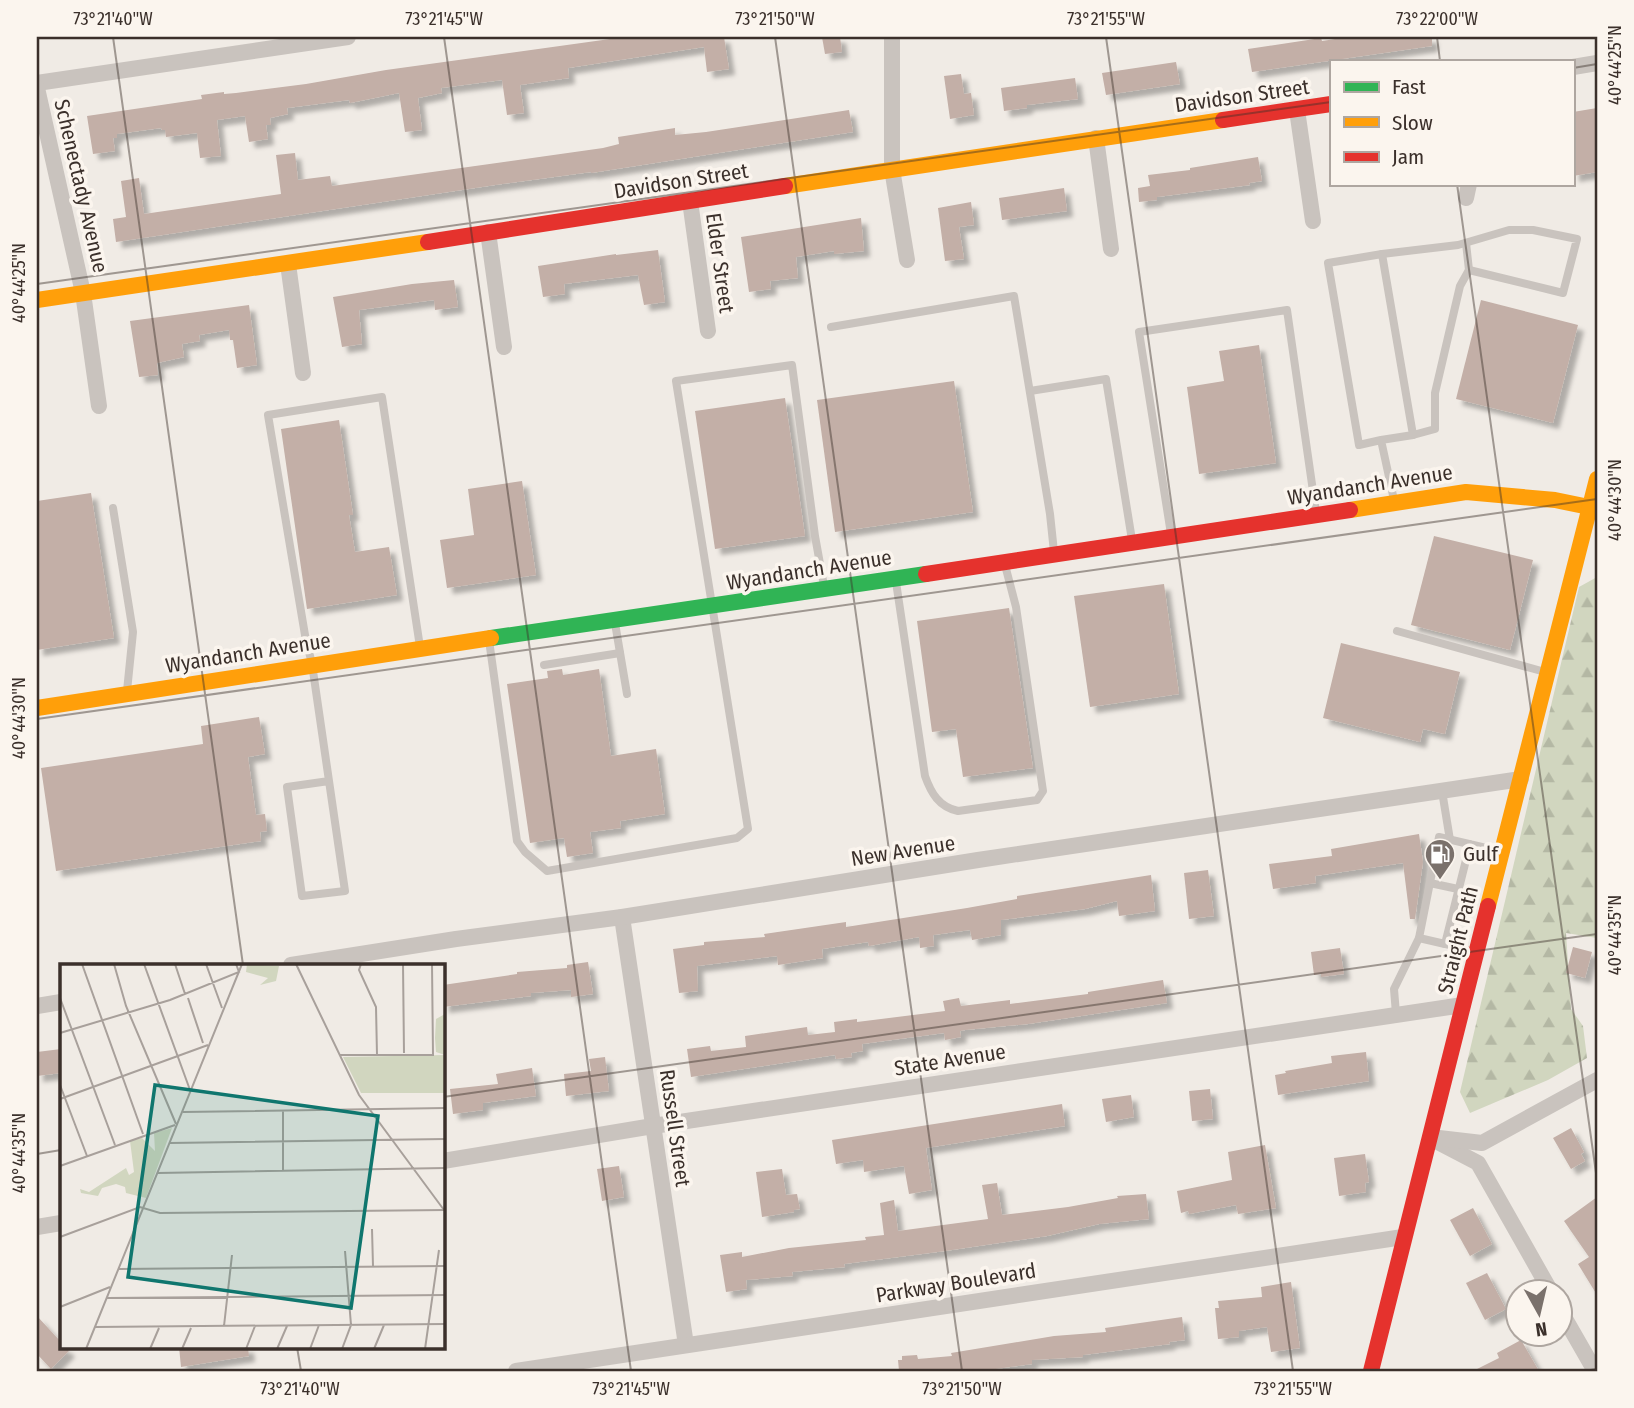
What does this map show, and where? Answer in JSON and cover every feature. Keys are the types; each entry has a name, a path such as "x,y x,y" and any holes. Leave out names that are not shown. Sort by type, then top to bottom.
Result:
{"street":[{"path":"37,86 348,37"},
{"path":"892,37 891,169 907,260"},
{"path":"1574,66 1597,63"},
{"name":"Schenectady Avenue","path":"37,86 83,293 99,406"},
{"name":"Davidson Street","path":"37,300 1330,104"},
{"path":"1297,110 1313,221"},
{"path":"1096,138 1111,249"},
{"name":"Elder Street","path":"690,201 708,331"},
{"path":"488,232 504,347"},
{"path":"288,264 303,373"},
{"name":"Straight Path","path":"1371,1371 1548,673 1593,508 1597,479"},
{"name":"Wyandanch Avenue","path":"37,708 312,664 1466,492 1555,500 1593,508"},
{"name":"New Avenue","path":"297,964 1521,779"},
{"name":"Russell Street","path":"622,917 686,1345"},
{"path":"37,1006 60,1002"},
{"name":"State Avenue","path":"444,1161 653,1126 1463,1005"},
{"path":"1430,1138 1482,1143 1597,1080"},
{"path":"1430,1138 1478,1163 1543,1278"},
{"path":"37,1227 60,1223"},
{"name":"Parkway Boulevard","path":"516,1371 1403,1237"},
{"path":"1574,1334 1595,1371"}],"lane":[{"path":"1466,243 1469,270 1460,286 1435,393 1435,429 1359,445 1328,262 1466,243 1509,230 1533,230 1577,239 1563,293 1469,270"},
{"path":"1382,254 1413,435"},
{"path":"831,327 1014,296 1050,514 1054,555"},
{"path":"1171,536 1139,332 1287,310 1316,514"},
{"path":"489,638 517,841 525,852 547,871 737,838 748,829 676,381 792,365 815,536 825,589"},
{"path":"1030,391 1106,379 1133,542"},
{"path":"329,781 287,787 302,896 345,891 312,664 304,635 268,415 382,397 420,648"},
{"path":"1381,440 1394,503"},
{"path":"113,508 132,632 127,694"},
{"path":"896,578 912,695 925,776 930,790 947,808 958,811 1037,800 1043,791 1016,607 1004,562"},
{"path":"614,620 627,694"},
{"path":"1397,631 1548,673"},
{"path":"544,665 620,653"},
{"path":"1442,789 1450,840"},
{"path":"1396,1014 1394,989 1419,938 1439,837 1502,852"},
{"path":"1444,944 1470,844"},
{"path":"1430,883 1458,889"},
{"path":"1419,938 1478,953"}],"green space":[{"path":"1597,577 1597,938 1566,933 1571,1009 1583,1026 1587,1058 1548,1080 1470,1113 1460,1092 1579,587"}],"building":[{"path":"610,37 724,37 729,69 707,72 704,47 568,68 569,78 520,85 524,113 507,115 502,80 441,88 442,93 418,98 422,130 405,132 399,93 350,103 349,100 287,108 288,114 270,118 271,125 266,125 268,139 249,142 245,116 217,120 221,156 200,158 197,133 166,137 165,130 161,128 117,134 117,138 113,138 115,151 93,154 87,116 202,99 201,95 306,84"},
{"path":"822,37 840,37 842,52 825,54"},
{"path":"1348,37 1432,37 1432,46 1252,72 1248,49 1321,38 1322,41"},
{"path":"1176,62 1180,84 1106,95 1102,73"},
{"path":"961,74 964,94 971,93 974,115 950,119 944,76"},
{"path":"1075,78 1078,99 1027,105 1027,108 1004,111 1001,88"},
{"path":"1597,108 1597,172 1574,176 1574,112"},
{"path":"849,110 853,132 116,242 113,219 126,217 121,181 139,178 144,214 281,194 276,155 295,153 298,180 330,176 332,186 603,148 619,144 618,137 675,128 675,135 706,132"},
{"path":"1258,157 1262,181 1139,202 1138,188 1150,186 1148,175"},
{"path":"1064,188 1067,211 1002,220 999,198"},
{"path":"971,202 974,225 959,227 964,259 945,261 938,208"},
{"path":"861,218 864,251 834,254 834,251 796,257 798,278 770,281 771,289 749,292 741,237"},
{"path":"658,250 665,302 644,305 638,275 564,284 565,294 543,297 538,266"},
{"path":"454,280 458,307 435,310 434,300 359,310 362,344 342,347 333,297"},
{"path":"1481,300 1578,325 1553,423 1456,399"},
{"path":"249,305 257,365 237,368 229,330 199,335 200,341 182,344 184,357 157,363 158,375 139,377 130,321"},
{"path":"1259,345 1276,463 1199,474 1187,387 1224,381 1219,351"},
{"path":"954,381 973,512 835,532 817,400"},
{"path":"785,398 805,536 715,549 695,411"},
{"path":"339,420 353,515 349,515 355,552 389,547 397,595 307,609 281,429"},
{"path":"522,481 536,575 447,588 440,540 474,535 468,489"},
{"path":"91,493 114,638 37,650 37,501"},
{"path":"1434,536 1533,560 1510,650 1411,625"},
{"path":"1164,584 1179,694 1090,707 1074,596"},
{"path":"1009,608 1033,768 963,777 956,729 932,732 917,621"},
{"path":"1341,643 1460,672 1445,734 1423,729 1420,742 1323,718"},
{"path":"562,669 563,675 599,669 611,756 656,749 665,814 620,821 621,828 590,832 593,853 567,857 564,838 530,843 507,684 548,678 547,671"},
{"path":"259,717 265,754 248,757 256,815 265,814 267,831 260,832 261,841 56,871 41,768 203,744 201,726"},
{"path":"1419,834 1423,862 1415,919 1410,919 1403,863 1315,876 1316,883 1273,889 1269,864 1332,856 1331,849"},
{"path":"1208,870 1214,916 1189,919 1184,873"},
{"path":"1151,875 1155,911 1119,916 1117,901 1085,909 1001,920 1001,935 972,940 970,930 933,935 934,946 920,948 919,937 869,946 868,942 822,949 823,958 778,965 777,956 697,966 698,991 679,993 673,949 704,945 704,942 765,937 764,934 846,922 846,927"},
{"path":"1573,947 1592,952 1585,978 1566,973"},
{"path":"1340,948 1344,974 1321,977 1321,974 1314,975 1311,952"},
{"path":"588,962 593,994 571,997 571,990 531,993 531,996 444,1007 444,985 517,972 567,968 567,965"},
{"path":"1163,980 1167,1003 1028,1024 965,1030 960,1031 961,1037 945,1040 944,1033 862,1044 863,1051 851,1053 852,1057 836,1059 835,1055 691,1077 687,1049 710,1046 711,1051 746,1047 745,1036 807,1027 808,1035 835,1032 834,1022 857,1019 857,1022 945,1011 943,1001 959,998 961,1006 1010,1000 1010,1004 1088,994"},
{"path":"60,1049 60,1073 37,1076 37,1052"},
{"path":"1366,1052 1369,1081 1278,1095 1275,1075 1332,1063 1331,1056"},
{"path":"605,1057 609,1091 566,1096 564,1074 591,1071 589,1059"},
{"path":"532,1068 536,1096 483,1103 483,1110 453,1114 450,1089 498,1084 496,1074"},
{"path":"1210,1089 1213,1119 1192,1121 1189,1091"},
{"path":"1131,1095 1134,1117 1106,1122 1102,1099"},
{"path":"1062,1104 1065,1126 926,1148 932,1190 909,1194 904,1166 864,1172 863,1160 836,1164 832,1140"},
{"path":"1571,1128 1584,1152 1581,1154 1585,1161 1571,1169 1553,1138"},
{"path":"1265,1145 1276,1208 1238,1214 1236,1205 1189,1214 1188,1211 1181,1213 1177,1191 1232,1180 1228,1152"},
{"path":"1365,1154 1369,1182 1365,1183 1366,1192 1339,1196 1334,1158"},
{"path":"619,1166 624,1197 602,1201 597,1169"},
{"path":"782,1169 786,1195 797,1194 800,1209 762,1217 756,1172"},
{"path":"997,1183 1002,1215 1068,1207 1118,1198 1117,1196 1146,1194 1149,1219 1099,1224 1047,1236 844,1264 845,1267 792,1272 793,1276 746,1280 747,1289 726,1292 720,1255 742,1252 742,1257 789,1248 866,1240 865,1237 884,1235 880,1203 894,1200 898,1231 988,1219 982,1185"},
{"path":"1597,1197 1597,1295 1578,1264 1589,1257 1564,1221"},
{"path":"1473,1208 1492,1244 1470,1256 1450,1220"},
{"path":"1487,1273 1504,1310 1485,1320 1466,1283"},
{"path":"1291,1282 1300,1348 1271,1352 1267,1327 1239,1331 1239,1337 1218,1339 1215,1308 1219,1308 1218,1301 1262,1297 1261,1287"},
{"path":"37,1316 60,1341 60,1348 69,1351 51,1369 37,1354"},
{"path":"1182,1317 1185,1340 1169,1342 1170,1344 1083,1357 1032,1360 1032,1364 981,1371 899,1371 898,1360 902,1360 902,1356 917,1355 918,1359 952,1356 951,1353 1054,1336 1106,1332 1105,1328"},
{"path":"179,1348 248,1348 249,1356 181,1367"},
{"path":"1506,1348 1526,1348 1539,1371 1473,1371 1499,1358 1497,1353"}],"traffic: fast":[{"path":"491,638 926,574"}],"traffic: slow":[{"path":"785,186 1223,120"},
{"path":"37,300 428,242"},
{"path":"1488,906 1597,479"},
{"path":"1350,510 1466,492 1555,500 1589,507"},
{"path":"37,708 491,638"}],"traffic: jam":[{"path":"1223,120 1330,104"},
{"path":"428,242 785,186"},
{"path":"926,574 1350,510"},
{"path":"1371,1371 1488,906"}],"place":[{"name":"Gulf","path":"1440,881"}]}
